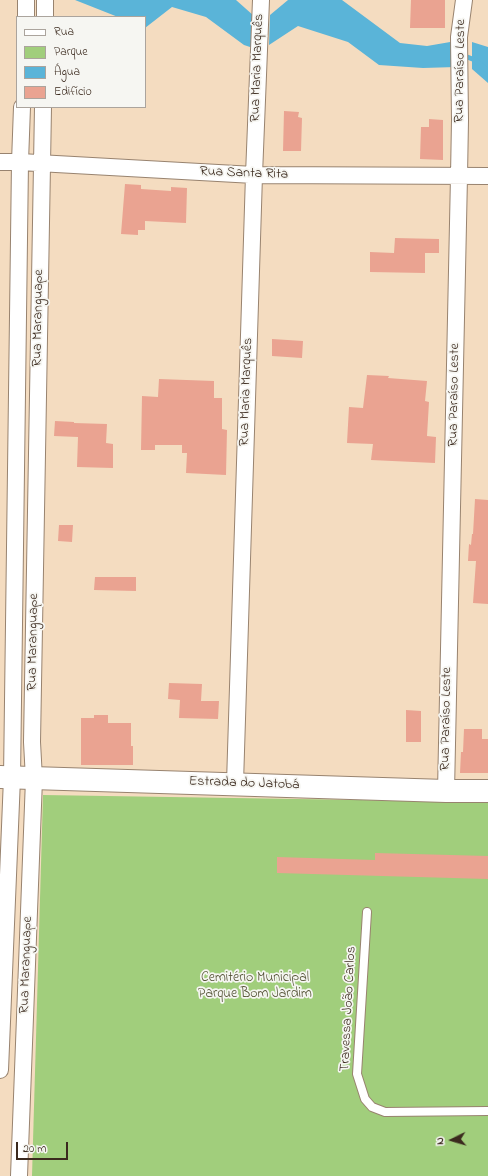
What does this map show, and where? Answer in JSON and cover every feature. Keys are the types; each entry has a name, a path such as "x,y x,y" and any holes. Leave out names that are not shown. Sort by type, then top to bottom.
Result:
{"street":[{"path":"26,0 26,16"},
{"path":"45,0 45,16"},
{"name":"Rua Maria Marquês","path":"235,783 261,0"},
{"name":"Rua Paraíso Leste","path":"446,791 459,176 459,36 464,0"},
{"name":"Rua Maranguape","path":"0,1070 22,108"},
{"name":"Rua Maranguape","path":"19,1176 34,779 32,742 42,108"},
{"name":"Rua Santa Rita","path":"0,162 254,175 488,176"},
{"name":"Estrada do Jatobá","path":"6,778 488,791"}],"lane":[{"name":"Travessa João Carlos","path":"367,912 357,1074 365,1100 372,1107 385,1112 488,1111"}],"green space":[{"name":"Cemitério Municipal Parque Bom Jardim","path":"43,795 488,802 488,1176 32,1176"}],"water":[{"path":"75,0 236,0 254,16 253,48 244,45 206,17 172,7 146,27 146,16 115,16"},
{"path":"288,0 342,0 400,43 427,46 456,41 456,67 423,68 379,65 348,42 298,26 269,45 270,15"},
{"path":"472,42 488,47 488,83 472,69"}],"building":[{"path":"411,0 445,0 445,28 410,28"},
{"path":"284,111 299,112 298,117 302,118 301,151 283,151"},
{"path":"429,119 443,120 443,160 420,159 421,127 429,127"},
{"path":"125,184 141,185 141,189 171,191 171,187 187,188 186,223 145,221 145,230 138,230 138,235 121,234"},
{"path":"395,238 439,239 439,253 425,253 425,273 370,272 370,252 394,253"},
{"path":"272,339 303,341 302,358 272,356"},
{"path":"367,375 427,381 425,401 429,402 427,436 436,437 435,463 371,460 373,444 347,443 349,407 363,408"},
{"path":"159,379 214,381 214,398 222,398 222,429 227,430 226,475 186,473 187,453 182,453 182,445 155,445 155,450 141,450 142,396 158,397"},
{"path":"55,421 107,424 106,443 113,444 113,468 77,467 78,437 54,436"},
{"path":"475,499 488,500 488,604 473,603 476,561 468,561 469,544 471,545 473,534"},
{"path":"59,525 73,525 72,542 58,541"},
{"path":"95,577 136,577 136,591 94,590"},
{"path":"169,683 202,684 201,701 219,701 218,719 179,718 180,700 168,699"},
{"path":"406,710 421,711 421,742 406,742"},
{"path":"94,715 108,715 108,723 131,723 133,765 81,765 81,718 94,718"},
{"path":"464,729 482,729 482,739 488,739 488,773 460,773"},
{"path":"375,853 488,856 488,879 277,873 277,857 375,860"}],"waterway":[{"path":"462,55 475,60 488,71"}]}
